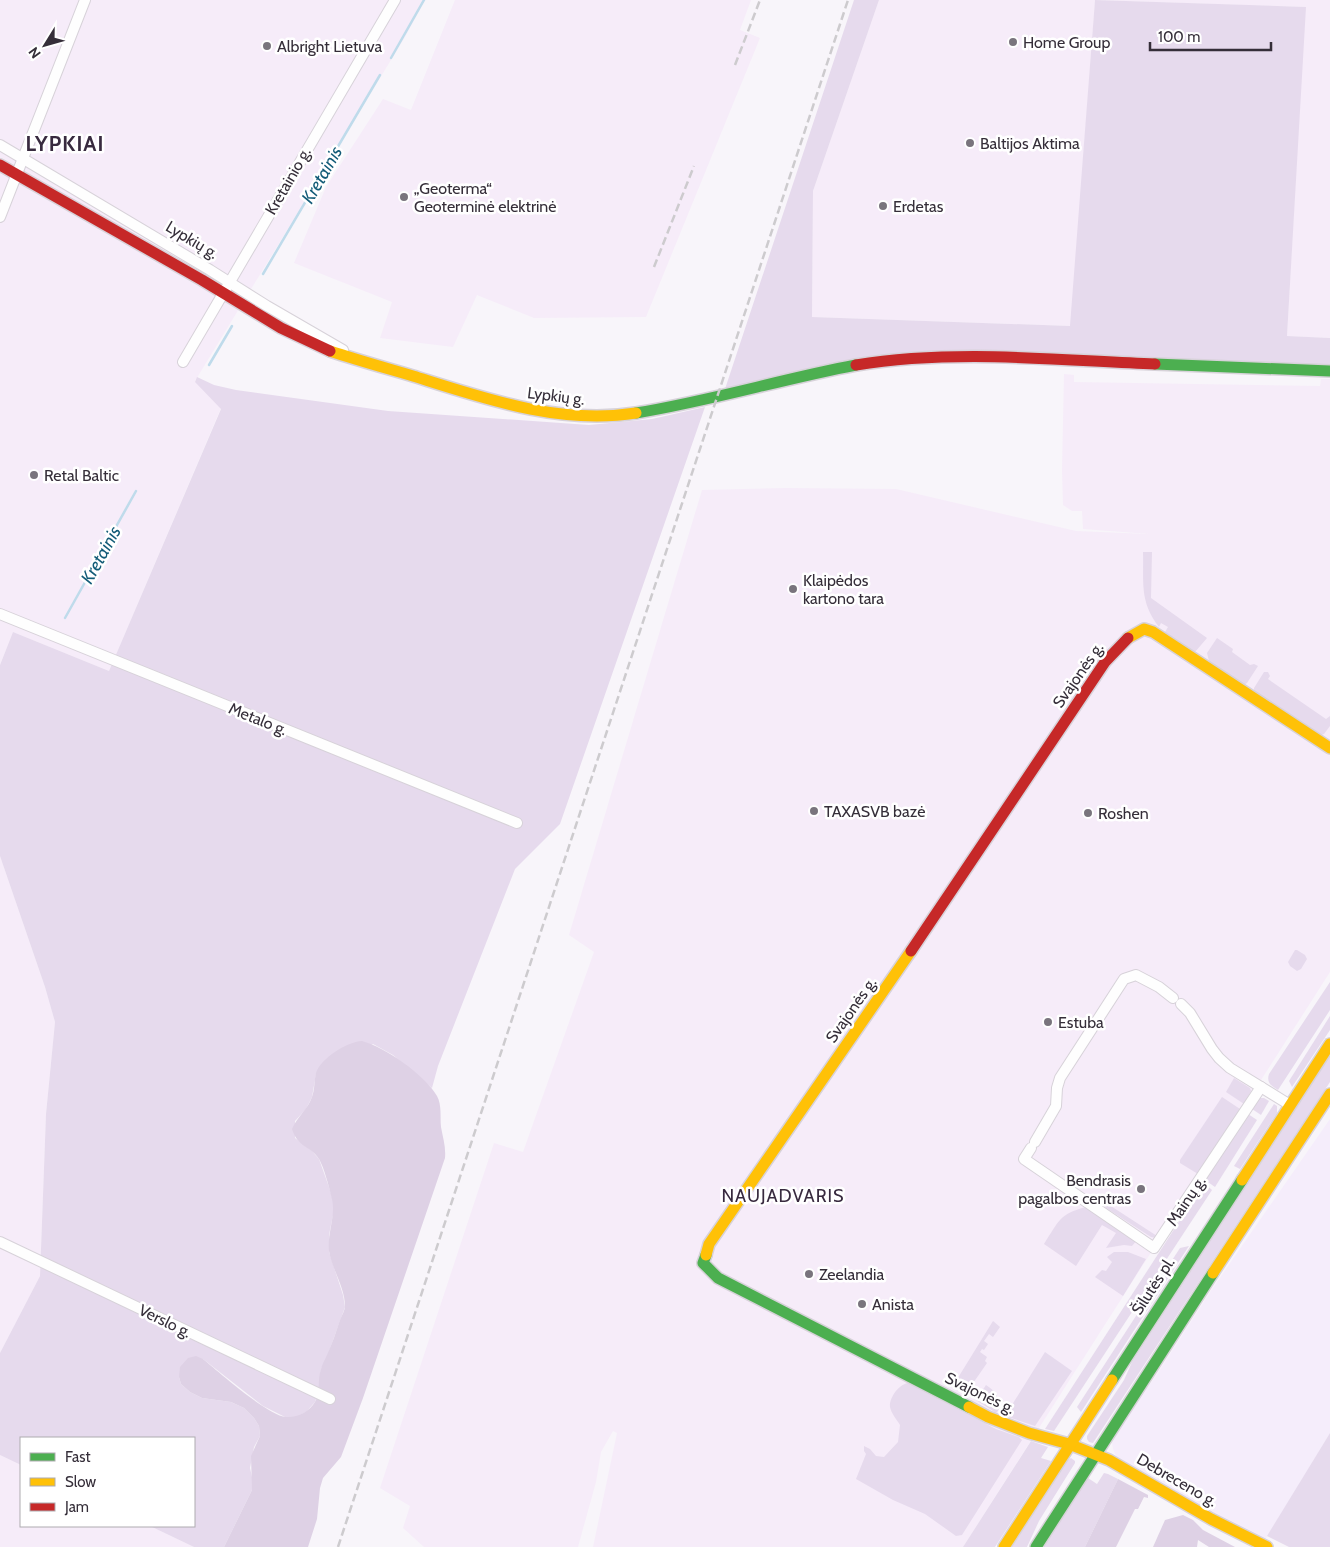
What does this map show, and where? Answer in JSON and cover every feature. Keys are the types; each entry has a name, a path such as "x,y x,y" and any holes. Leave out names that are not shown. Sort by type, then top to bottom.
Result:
{"street":[{"path":"0,217 85,0"},
{"name":"Kretainio g.","path":"183,362 395,0"},
{"name":"Lypkių g.","path":"0,145 334,346 367,362"},
{"name":"Lypkių g.","path":"0,165 304,341 331,352 504,404 563,416 594,417 623,415 718,397 840,367 887,360 938,356 1330,371"},
{"name":"Metalo g.","path":"0,614 517,823"},
{"name":"Svajonės g.","path":"1069,1444 996,1421 718,1278 703,1263 709,1244 922,935 1105,662 1122,642 1144,629 1153,632 1330,748"},
{"name":"Mainų g.","path":"1261,1087 1154,1248 1024,1158 1056,1106 1056,1088 1060,1078 1124,979 1136,975 1159,987 1190,1013 1212,1049 1230,1068 1261,1087 1290,1105"},
{"name":"Šilutės pl.","path":"1004,1547 1330,1044"},
{"path":"1036,1547 1330,1094"},
{"name":"Verslo g.","path":"0,1242 330,1400"},
{"name":"Debreceno g.","path":"1069,1444 1109,1460 1211,1519 1267,1547"}],"shaded area":[{"path":"0,0 425,0 405,37 195,381 221,408 109,671 13,632 0,665"},
{"path":"455,0 751,0 740,30 760,38 646,317 534,318 477,295 453,347 380,338 392,302 294,263 326,187 383,99 411,110"},
{"path":"854,0 879,0 813,191 812,317 1070,326 1095,0 1306,7 1287,336 1330,338 1330,367 955,353 723,395"},
{"path":"879,0 1095,0 1071,326 812,317 813,191"},
{"path":"1095,0 1330,0 1330,338 1287,336 1305,7"},
{"path":"1064,374 1074,375 1074,382 1320,386 1321,379 1330,379 1330,972 963,1547 593,1547 617,1433 613,1431 601,1452 596,1482 578,1547 424,1547 403,1528 410,1506 380,1488 494,1143 523,1152 594,952 569,935 702,490 786,488 896,489 1076,531 1149,534 1083,529 1082,511 1072,511 1063,505"},
{"path":"197,377 214,385 236,390 388,411 589,425 652,419 705,407 560,824 515,869 438,1066 432,1088 393,1055 373,1044 316,1074 312,1097 306,1109 295,1121 295,1138 319,1159 333,1200 329,1252 345,1307 321,1369 319,1390 315,1402 307,1411 297,1417 285,1417 263,1406 203,1359 179,1377 181,1384 190,1392 202,1398 231,1402 244,1408 259,1426 260,1436 254,1447 250,1468 252,1490 224,1547 194,1547 152,1527 195,1527 195,1437 20,1437 20,1465 0,1455 0,1353 40,1276 46,1114 55,1022 45,987 0,856 0,665 13,632 109,671 221,409 195,382"},
{"path":"1143,552 1152,552 1151,598 1207,638 1195,652 1165,632 1168,627 1161,623 1159,627 1148,609 1143,582"},
{"path":"1217,638 1233,649 1232,652 1250,665 1258,666 1244,685 1210,665 1207,653"},
{"path":"1264,672 1268,672 1270,676 1268,679 1326,719 1330,716 1330,726 1324,734 1321,735 1254,692 1254,688"},
{"path":"0,856 45,987 55,1022 46,1114 40,1276 0,1353"},
{"path":"1295,950 1305,955 1307,959 1301,969 1297,971 1288,962"},
{"path":"1330,982 1330,1010 1278,1090 1269,1082 1269,1074"},
{"path":"1330,1016 1330,1030 1292,1087 1289,1081"},
{"path":"362,1041 382,1049 404,1063 423,1079 437,1096 440,1103 445,1158 341,1457 323,1478 320,1488 317,1519 308,1547 224,1547 252,1490 251,1456 260,1436 259,1426 244,1408 231,1402 202,1398 190,1392 181,1384 179,1377 180,1367 188,1358 196,1356 203,1359 256,1401 278,1415 286,1417 302,1414 315,1402 318,1394 321,1367 331,1347 345,1306 341,1285 329,1251 333,1205 327,1179 319,1159 298,1140 292,1129 310,1101 319,1067 335,1052 349,1044"},
{"path":"1330,1056 1330,1082 1093,1443 1089,1442 1087,1436 1124,1380 1132,1362"},
{"path":"1234,1078 1250,1088 1251,1091 1244,1104 1226,1092"},
{"path":"1222,1097 1240,1109 1198,1174 1180,1163 1180,1160"},
{"path":"1260,1098 1269,1101 1261,1115 1252,1109"},
{"path":"1274,1104 1277,1106 1277,1113 1240,1169 1234,1166"},
{"path":"1248,1114 1257,1120 1215,1187 1205,1180"},
{"path":"1330,1119 1330,1433 1265,1540 1190,1500 1119,1458 1116,1456 1112,1443 1114,1437 1212,1289"},
{"path":"1204,1183 1212,1190 1054,1431 1045,1429"},
{"path":"1100,1199 1157,1236 1156,1238 1151,1237 1103,1206 1099,1202"},
{"path":"1086,1207 1137,1240 1132,1246 1124,1245 1106,1248 1116,1233 1102,1225 1076,1266 1044,1244 1060,1220 1070,1212"},
{"path":"1189,1246 1081,1412 1077,1407 1180,1248"},
{"path":"1114,1252 1128,1252 1146,1259 1123,1296 1095,1277 1102,1270 1106,1271 1112,1262 1107,1257"},
{"path":"993,1321 1000,1327 993,1337 989,1334 984,1341 988,1344 980,1352 987,1357 985,1361 987,1363 969,1389 956,1381"},
{"path":"1045,1352 1072,1371 1035,1426 1005,1416"},
{"path":"908,1383 996,1429 1019,1437 1022,1440 962,1535 956,1536 925,1514 893,1500 856,1479 866,1454 864,1446 870,1449 876,1456 884,1457 898,1442 900,1425 892,1412 890,1403 898,1389"},
{"path":"986,1385 998,1397 1000,1408 996,1413 976,1400"},
{"path":"1330,1433 1330,1547 1289,1547 1267,1536"},
{"path":"1031,1441 1048,1447 1041,1458 1051,1461 995,1547 963,1547"},
{"path":"0,1455 20,1465 20,1527 152,1527 194,1547 0,1547"},
{"path":"1071,1458 1075,1463 1039,1521 1027,1547 1012,1547 1068,1460"},
{"path":"1104,1473 1118,1479 1085,1547 1044,1547 1088,1478 1097,1484"},
{"path":"1118,1479 1148,1495 1148,1498 1144,1497 1138,1509 1135,1509 1116,1547 1085,1547"},
{"path":"1183,1515 1193,1520 1203,1530 1235,1547 1209,1547 1198,1540 1197,1547 1153,1547 1165,1520"}],"waterway":[{"name":"Kretainis","path":"391,58 424,0"},
{"name":"Kretainis","path":"263,274 380,75"},
{"name":"Kretainis","path":"209,365 232,326"},
{"name":"Kretainis","path":"65,618 136,491"}],"railway":[{"path":"735,65 760,0"},
{"path":"338,1547 848,0"},
{"path":"654,267 694,166"}],"traffic: fast":[{"path":"1155,364 1330,371"},
{"path":"636,413 856,365"},
{"path":"1112,1380 1242,1180"},
{"path":"706,1255 703,1263 718,1278 969,1407"},
{"path":"1036,1547 1213,1273"}],"traffic: slow":[{"path":"330,351 523,408 579,416 608,416 636,413"},
{"path":"1128,638 1144,629 1153,632 1330,748"},
{"path":"706,1255 709,1244 911,951"},
{"path":"1242,1180 1330,1044"},
{"path":"1213,1273 1330,1094"},
{"path":"1004,1547 1112,1380"},
{"path":"969,1407 988,1417 1029,1433 1069,1444 1109,1460 1211,1519 1267,1547"}],"traffic: jam":[{"path":"0,165 202,280 281,328 330,351"},
{"path":"856,365 893,360 968,357 1043,358 1155,364"},
{"path":"911,951 1105,662 1128,638"}],"place":[{"name":"Home Group","path":"1013,42"},
{"name":"Albright Lietuva","path":"267,46"},
{"name":"Baltijos Aktima","path":"970,143"},
{"name":"„Geoterma“ Geoterminė elektrinė","path":"404,197"},
{"name":"Erdetas","path":"883,206"},
{"name":"Retal Baltic","path":"34,475"},
{"name":"Klaipėdos kartono tara","path":"793,589"},
{"name":"TAXASVB bazė","path":"814,811"},
{"name":"Roshen","path":"1088,813"},
{"name":"Estuba","path":"1048,1022"},
{"name":"Bendrasis pagalbos centras","path":"1141,1189"},
{"name":"Zeelandia","path":"809,1274"},
{"name":"Anista","path":"862,1304"}],"district":[{"name":"LYPKIAI","path":"65,143"},
{"name":"NAUJADVARIS","path":"783,1196"}]}
